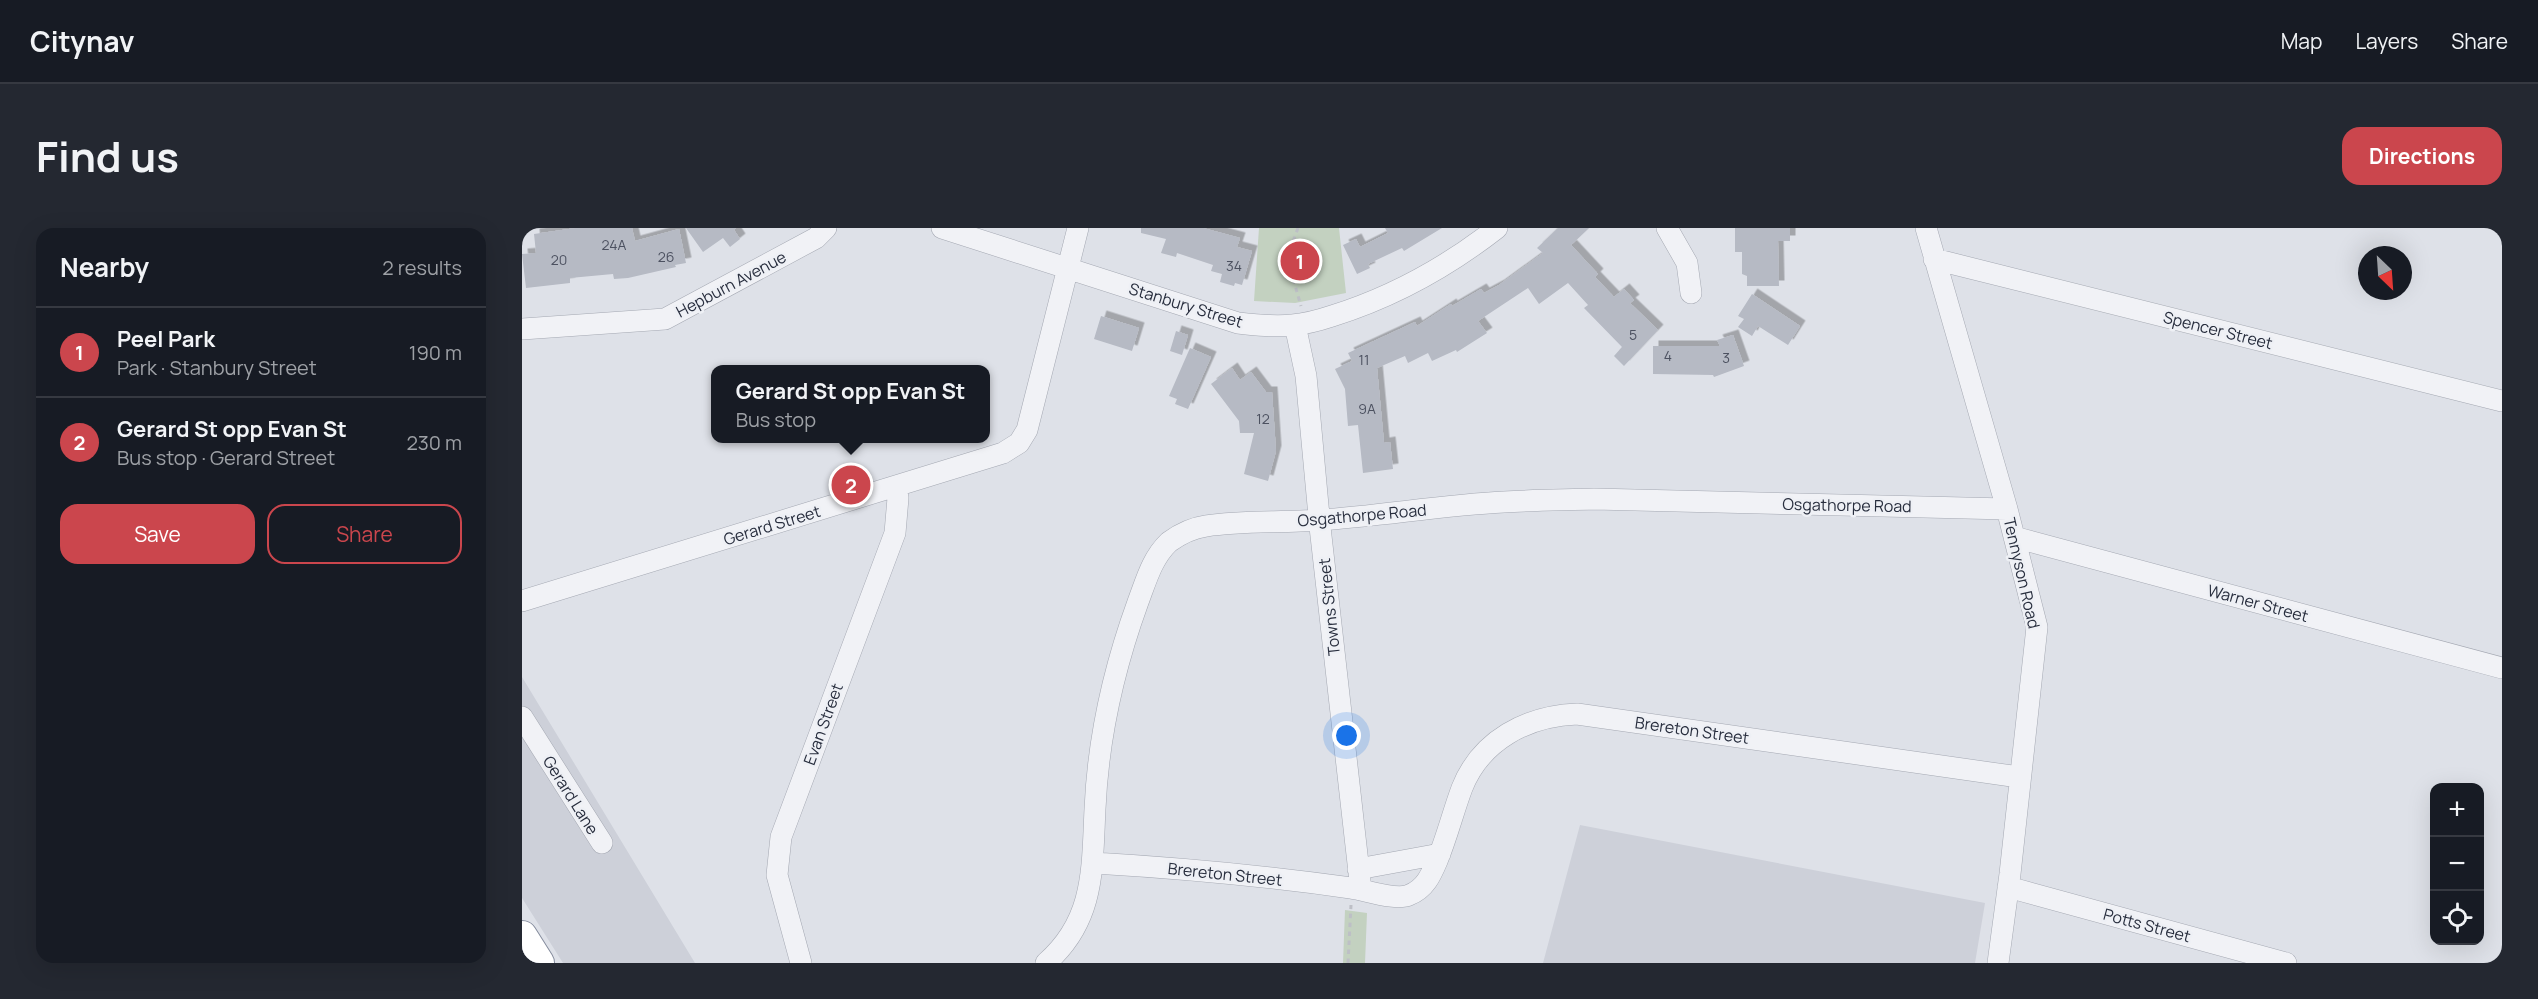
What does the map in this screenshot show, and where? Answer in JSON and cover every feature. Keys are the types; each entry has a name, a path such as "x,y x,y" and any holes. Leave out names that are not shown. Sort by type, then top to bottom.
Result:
{"highway":[{"path":"522,936 539,963"}],"street":[{"name":"Hepburn Avenue","path":"522,329 665,319 816,238 826,228"},
{"name":"Stanbury Street","path":"942,228 1238,323 1266,327 1301,324 1371,302 1423,278 1460,256 1497,228"},
{"path":"1069,269 1078,228"},
{"path":"1667,228 1687,263 1691,293"},
{"name":"Tennyson Road","path":"1926,228 2007,508 2037,627 2036,652 1998,963"},
{"name":"Spencer Street","path":"1934,259 2502,401"},
{"name":"Gerard Street","path":"522,601 896,488 1003,453 1019,443 1027,430 1069,269"},
{"name":"Towns Street","path":"1301,324 1357,883"},
{"name":"Evan Street","path":"801,963 777,875 781,837 895,533 898,498 896,488"},
{"name":"Osgathorpe Road","path":"1046,963 1064,945 1076,927 1088,898 1094,863 1095,808 1105,725 1126,637 1149,570 1167,544 1183,533 1206,526 1320,520 1502,502 1594,500 2007,508"},
{"name":"Warner Street","path":"2014,537 2502,668"},
{"name":"Brereton Street","path":"1094,863 1357,883 1400,897 1410,895 1425,885 1440,854 1462,787 1481,757 1501,738 1519,727 1545,717 1562,715 1577,714 2019,777"},
{"name":"Gerard Lane","path":"522,717 602,843"},
{"name":"Brereton Street","path":"1357,883 1440,854"},
{"name":"Potts Street","path":"2008,887 2286,963"}],"path":[{"path":"1298,228 1287,258 1301,324"},
{"path":"1348,963 1357,883"}],"shaded area":[{"path":"522,677 695,963 563,963 522,898"},
{"path":"1580,825 1985,903 1975,963 1543,963"}],"green space":[{"path":"1259,228 1339,228 1346,293 1295,303 1254,301"},
{"path":"1345,910 1367,913 1365,963 1343,963"}],"building":[{"path":"576,228 632,228 635,241 679,229 686,263 628,278 614,279 613,274 570,278 570,283 526,288 522,254 536,253 534,234"},
{"path":"686,228 736,228 734,230 740,239 730,247 723,238 703,252"},
{"path":"1141,228 1203,228 1240,238 1237,247 1252,251 1242,285 1235,283 1234,286 1220,282 1222,274 1211,271 1213,265 1177,253 1176,257 1161,253 1166,239 1141,233"},
{"path":"1385,228 1442,228 1404,251 1402,248 1368,264 1370,268 1357,274 1343,245 1356,239 1360,247 1388,233"},
{"path":"1558,228 1589,228 1571,245 1598,274 1595,277 1614,297 1624,289 1634,300 1630,303 1658,330 1624,366 1614,356 1622,347 1584,308 1588,305 1568,283 1539,304 1528,288 1478,321 1487,333 1457,352 1456,350 1432,361 1428,353 1408,363 1405,356 1377,368 1384,443 1390,442 1393,469 1363,473 1358,425 1348,426 1345,389 1335,369 1352,361 1348,353 1415,322 1417,326 1451,304 1452,306 1481,289 1484,293 1499,285 1543,253 1537,248"},
{"path":"1735,228 1790,228 1790,241 1778,241 1779,286 1747,286 1747,276 1742,274 1742,252 1735,252"},
{"path":"1752,294 1800,326 1788,345 1758,326 1752,336 1738,327 1744,319 1738,316"},
{"path":"1101,316 1139,328 1132,351 1094,339"},
{"path":"1176,331 1188,335 1182,355 1170,351"},
{"path":"1733,335 1744,366 1714,377 1713,375 1653,374 1653,346 1720,346 1717,340"},
{"path":"1190,348 1211,357 1188,409 1175,404 1177,399 1169,396"},
{"path":"1232,368 1240,380 1251,372 1266,392 1272,392 1276,451 1268,481 1244,474 1254,433 1240,433 1239,421 1211,384"}],"place":[{"name":"Peel Park","path":"1300,261"},
{"name":"Gerard St opp Evan St","path":"851,485"}]}
